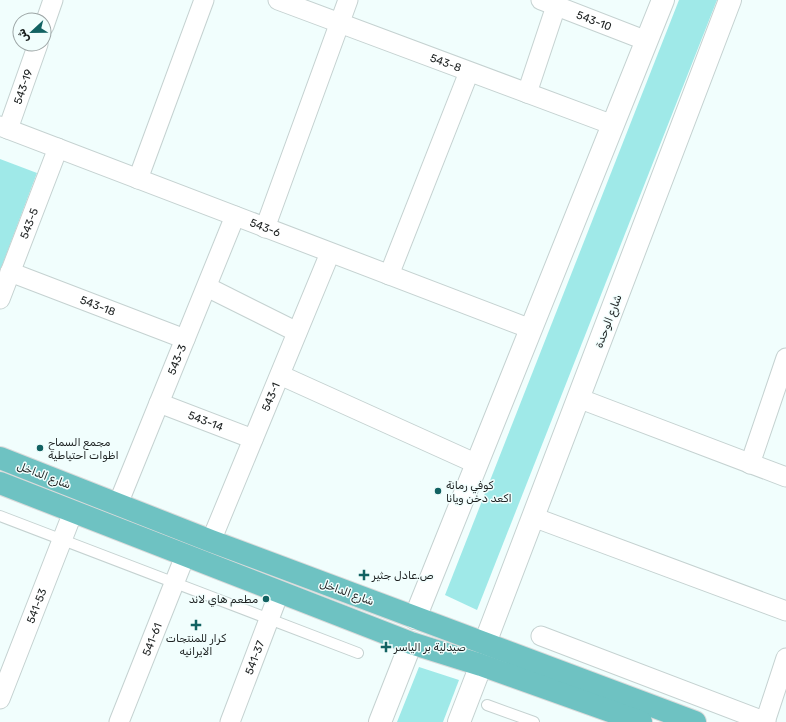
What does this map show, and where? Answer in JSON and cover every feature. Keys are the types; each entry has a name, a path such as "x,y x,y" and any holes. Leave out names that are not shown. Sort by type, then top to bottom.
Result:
{"main road":[{"name":"شارع الداخل","path":"0,458 211,541 695,722"},
{"path":"0,484 411,643 481,664 641,722"}],"street":[{"path":"49,12 53,0"},
{"path":"138,179 204,0"},
{"name":"543-8","path":"278,0 613,125"},
{"path":"265,228 341,24 348,0"},
{"path":"415,618 663,0"},
{"name":"شارع الوحدة","path":"485,643 730,0"},
{"path":"527,93 548,3"},
{"name":"543-10","path":"548,3 647,40"},
{"name":"543-19","path":"4,128 35,52"},
{"path":"389,275 469,72"},
{"name":"543-6","path":"4,128 531,330"},
{"name":"543-5","path":"0,299 58,148"},
{"name":"543-3","path":"118,504 235,216"},
{"name":"543-1","path":"211,541 330,253"},
{"name":"543-18","path":"10,272 185,339"},
{"path":"207,287 297,332"},
{"path":"750,464 786,358"},
{"path":"280,374 477,464"},
{"path":"578,398 786,477"},
{"name":"543-14","path":"159,403 253,439"},
{"name":"541-53","path":"0,699 73,512"},
{"path":"533,517 786,611"},
{"name":"541-61","path":"119,722 185,556"},
{"name":"541-37","path":"230,722 279,593"},
{"path":"541,636 766,722 786,658"},
{"path":"380,722 411,643"},
{"path":"459,722 481,664"},
{"path":"698,722 706,699"}],"lane":[{"path":"0,516 358,653"},
{"path":"487,705 534,722"}],"shaded area":[{"path":"679,0 717,0 477,610 445,595"},
{"path":"0,159 37,173 0,271"},
{"path":"419,667 459,680 443,722 397,722"}],"place":[{"name":"مجمع السماح اظوات احتياطية","path":"40,448"},
{"name":"كوفي رمانة اكعد دخن ويانا","path":"438,491"},
{"name":"ص.عادل جثير","path":"364,575"},
{"name":"مطعم هاي لاند","path":"266,599"},
{"name":"كرار للمنتجات الايرانيه","path":"196,625"},
{"name":"صيدلية بر الياسر","path":"386,647"}]}
